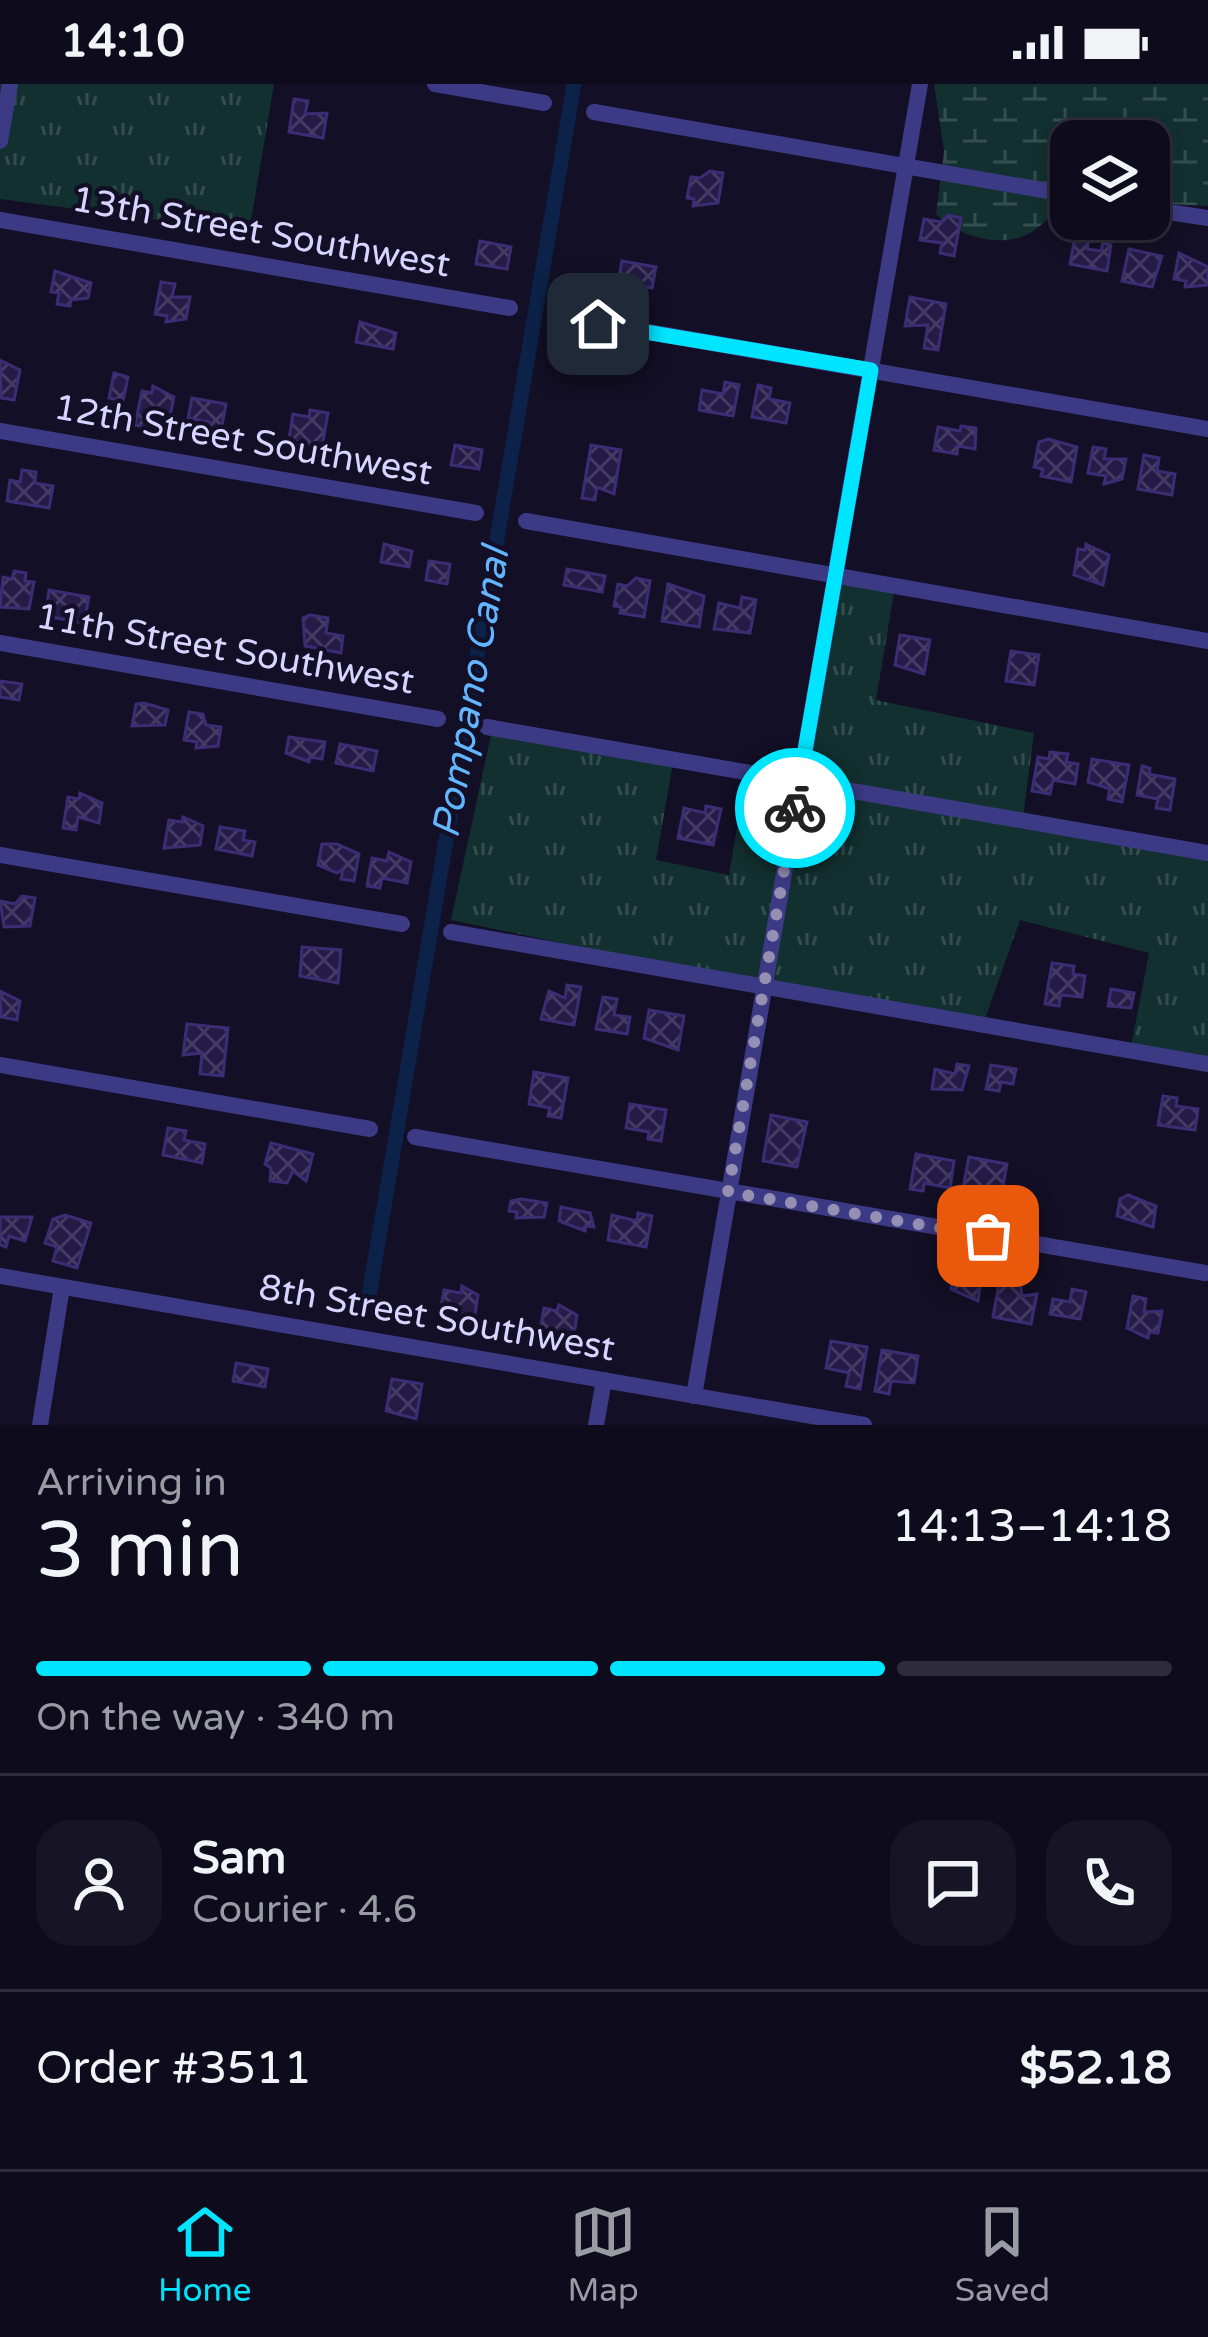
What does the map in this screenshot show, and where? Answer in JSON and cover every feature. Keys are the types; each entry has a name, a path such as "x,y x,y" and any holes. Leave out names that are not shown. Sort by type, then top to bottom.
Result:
{"street":[{"path":"0,140 10,84"},
{"path":"435,84 544,103"},
{"path":"694,1396 920,84"},
{"path":"594,112 1050,191"},
{"path":"1170,212 1208,218"},
{"name":"13th Street Southwest","path":"0,220 510,308"},
{"path":"562,317 1208,429"},
{"name":"12th Street Southwest","path":"0,431 476,513"},
{"path":"526,521 1208,640"},
{"name":"11th Street Southwest","path":"0,644 438,719"},
{"path":"487,727 1208,853"},
{"path":"0,855 402,924"},
{"path":"452,932 1208,1064"},
{"path":"0,1065 370,1130"},
{"path":"415,1137 1205,1274"},
{"name":"8th Street Southwest","path":"0,1276 864,1425"},
{"path":"40,1425 62,1287"},
{"path":"596,1425 604,1381"}],"green space":[{"path":"0,84 274,84 249,232 0,199"},
{"path":"934,84 1208,84 1208,206 1170,204 1170,120 1050,120 1050,217 1022,237 982,238 956,229 936,214 944,151"},
{"path":"836,571 895,586 876,700 1034,733 1023,817 1208,852 1208,1062 1131,1047 1149,953 1020,920 981,1030 451,920 494,721 674,757 656,860 729,875 746,775 799,784"}],"building":[{"path":"294,99 308,101 305,114 327,113 323,138 289,132"},
{"path":"710,171 723,173 718,203 693,206 694,199 687,198 691,177 700,178"},
{"path":"948,215 961,218 954,256 940,253 942,243 920,240 924,219 941,222"},
{"path":"1074,240 1089,240 1087,249 1101,251 1103,243 1111,245 1107,271 1070,264"},
{"path":"480,241 511,247 507,269 476,264"},
{"path":"1129,249 1162,256 1152,287 1122,281"},
{"path":"1179,253 1208,267 1208,285 1185,287 1186,281 1174,279"},
{"path":"622,261 656,267 652,288 632,284 630,295 616,293"},
{"path":"55,271 91,283 88,298 71,300 70,306 57,304 59,293 51,292"},
{"path":"161,282 175,284 172,297 190,297 186,319 166,322 167,316 155,314"},
{"path":"910,297 946,304 938,350 924,348 928,325 905,326"},
{"path":"360,322 396,333 393,349 356,342"},
{"path":"0,360 20,370 14,400 1,398"},
{"path":"114,373 128,377 123,401 109,398"},
{"path":"725,382 739,385 733,416 699,410 702,390 723,394"},
{"path":"758,385 771,388 769,399 790,403 786,423 752,417"},
{"path":"153,386 174,397 169,421 153,418 150,428 135,425 142,391 152,393"},
{"path":"192,398 226,404 220,436 207,433 209,422 188,418"},
{"path":"310,410 328,413 322,447 289,439 293,414 309,417"},
{"path":"961,426 976,428 975,449 958,446 957,454 934,450 938,427 960,431"},
{"path":"1048,439 1077,447 1071,482 1041,476 1043,469 1034,467 1039,442"},
{"path":"455,445 482,450 479,469 451,465"},
{"path":"591,445 621,450 614,494 597,487 595,500 582,498"},
{"path":"1093,447 1106,449 1104,459 1126,459 1122,479 1104,484 1106,476 1088,473"},
{"path":"1144,455 1159,458 1157,471 1175,474 1172,495 1138,489"},
{"path":"22,470 36,472 35,483 53,486 49,508 7,501 10,480 20,482"},
{"path":"384,544 412,551 409,567 381,562"},
{"path":"1086,544 1109,555 1103,585 1074,575 1078,549 1085,550"},
{"path":"429,561 450,564 447,584 426,580"},
{"path":"567,569 605,576 602,592 564,585"},
{"path":"14,571 26,573 25,581 34,582 29,609 0,607 3,577 12,579"},
{"path":"636,578 650,581 644,617 620,613 621,607 614,606 618,584 627,586"},
{"path":"668,584 704,596 699,627 662,621"},
{"path":"49,590 89,597 84,623 45,616"},
{"path":"742,597 756,600 750,633 714,629 719,603 740,608"},
{"path":"303,618 328,618 326,633 343,636 341,653 305,646"},
{"path":"900,635 930,640 924,674 895,665"},
{"path":"1011,651 1039,655 1034,685 1006,681"},
{"path":"0,681 22,684 19,700 0,697"},
{"path":"136,704 168,710 165,725 132,726"},
{"path":"189,712 203,714 206,725 221,727 218,746 196,748 197,742 184,740"},
{"path":"289,737 325,742 322,759 310,757 309,762 286,753"},
{"path":"340,744 377,751 373,771 336,763"},
{"path":"1050,752 1068,754 1066,762 1078,764 1075,784 1053,780 1050,794 1032,791 1038,757 1049,759"},
{"path":"1092,759 1129,765 1122,802 1108,799 1110,789 1088,782"},
{"path":"1142,766 1150,768 1149,774 1175,779 1170,810 1156,808 1158,799 1137,795"},
{"path":"80,793 102,803 99,823 78,817 76,830 63,828 68,797 79,799"},
{"path":"706,806 721,809 713,845 678,838 684,808 705,813"},
{"path":"183,817 203,826 200,845 164,848 169,820 182,822"},
{"path":"220,827 245,831 243,840 255,842 252,856 216,849"},
{"path":"322,844 337,844 359,854 354,881 341,879 343,869 337,873 318,865"},
{"path":"389,852 411,862 407,883 382,878 380,888 367,886 372,858 387,861"},
{"path":"22,896 35,898 30,926 4,927 0,901 15,904"},
{"path":"302,947 341,950 338,983 300,976"},
{"path":"1052,963 1074,966 1073,974 1085,976 1082,997 1061,995 1059,1006 1045,1004"},
{"path":"567,985 581,987 574,1025 541,1019 549,991 565,998"},
{"path":"1111,989 1134,993 1131,1008 1108,1006"},
{"path":"0,991 20,1001 17,1020 1,1017"},
{"path":"603,997 617,999 614,1015 630,1017 627,1034 596,1029"},
{"path":"649,1010 684,1016 678,1050 644,1038"},
{"path":"187,1024 228,1028 223,1076 200,1074 202,1053 183,1055"},
{"path":"957,1064 969,1066 962,1090 932,1089 935,1069 955,1074"},
{"path":"991,1065 1016,1069 1013,1084 1001,1082 999,1091 986,1089"},
{"path":"534,1072 568,1078 561,1118 548,1116 550,1108 529,1104"},
{"path":"1163,1096 1177,1098 1176,1106 1198,1109 1195,1130 1158,1125"},
{"path":"630,1104 666,1110 661,1141 648,1139 649,1132 626,1128"},
{"path":"771,1115 807,1122 797,1167 763,1161"},
{"path":"168,1128 186,1131 184,1140 205,1144 202,1163 163,1155"},
{"path":"271,1143 313,1154 306,1181 293,1171 287,1183 270,1181 271,1168 265,1164"},
{"path":"916,1154 954,1161 950,1188 924,1183 923,1191 910,1189"},
{"path":"969,1157 1007,1164 1000,1202 963,1188"},
{"path":"1128,1195 1156,1206 1153,1227 1117,1216 1120,1199"},
{"path":"511,1201 547,1203 544,1217 516,1218 517,1212 509,1211"},
{"path":"561,1207 590,1213 594,1227 586,1226 585,1231 559,1221"},
{"path":"638,1213 652,1216 646,1247 608,1240 612,1215 637,1221"},
{"path":"65,1215 91,1223 77,1268 53,1261 57,1247 45,1243 53,1219"},
{"path":"0,1217 32,1217 25,1241 9,1236 6,1247 0,1245"},
{"path":"954,1272 982,1273 978,1301 951,1289"},
{"path":"1000,1278 1020,1282 1022,1296 1037,1294 1031,1324 993,1317"},
{"path":"462,1286 478,1295 475,1315 440,1312 444,1290 461,1293"},
{"path":"1072,1289 1086,1292 1080,1319 1050,1314 1053,1299 1070,1302"},
{"path":"1133,1296 1146,1299 1144,1312 1162,1311 1158,1333 1149,1332 1148,1338 1127,1328"},
{"path":"559,1305 577,1315 574,1335 539,1336 544,1308 557,1311"},
{"path":"831,1341 867,1347 860,1389 846,1386 849,1373 826,1368"},
{"path":"882,1350 918,1356 914,1383 891,1381 889,1394 875,1391"},
{"path":"236,1363 268,1369 265,1387 233,1381"},
{"path":"392,1379 422,1384 416,1419 386,1411"}],"waterway":[{"name":"Pompano Canal","path":"368,1301 574,84"}],"way so far":[{"path":"795,808 728,1192 988,1236"}],"route":[{"path":"598,324 871,370 795,808"}]}
